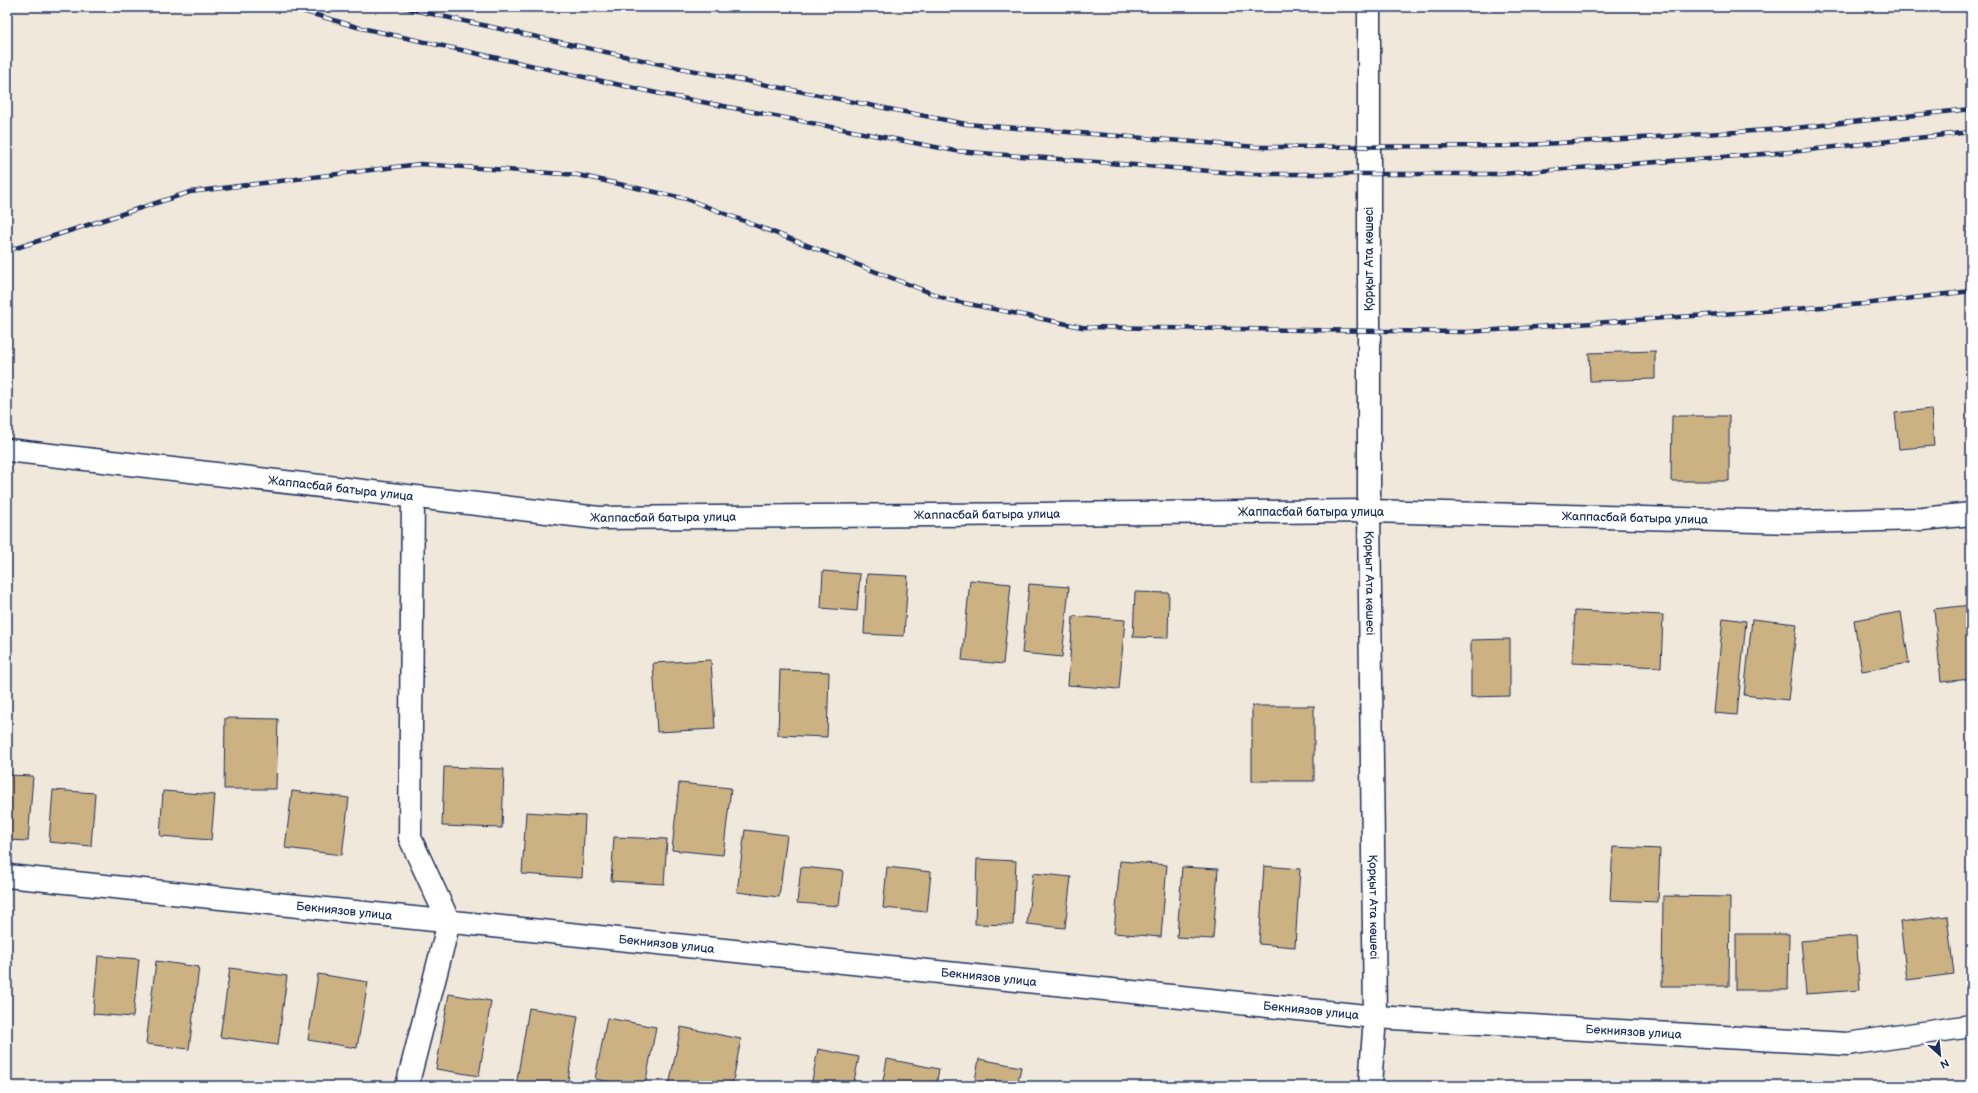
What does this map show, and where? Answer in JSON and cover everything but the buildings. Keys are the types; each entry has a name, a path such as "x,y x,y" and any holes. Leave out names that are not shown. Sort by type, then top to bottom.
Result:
{"street":[{"name":"Қорқыт Ата көшесі","path":"1369,7 1369,511 1375,1017 1370,1086"},
{"name":"Жаппасбай батыра улица","path":"7,450 598,518 1369,511 1796,522 1922,519 1971,514"},
{"path":"408,1086 449,922 410,838 413,497"},
{"name":"Бекниязов улица","path":"7,876 1375,1017 1847,1044 1971,1026"}],"railway":[{"path":"289,7 357,27 661,94 956,151 1248,174 1500,174 1790,152 1971,132"},
{"path":"400,7 665,65 966,124 1257,147 1509,146 1786,129 1971,109"},
{"path":"7,251 190,192 420,164 578,175 687,199 949,300 1082,327 1467,332 1864,304 1971,291"}]}
